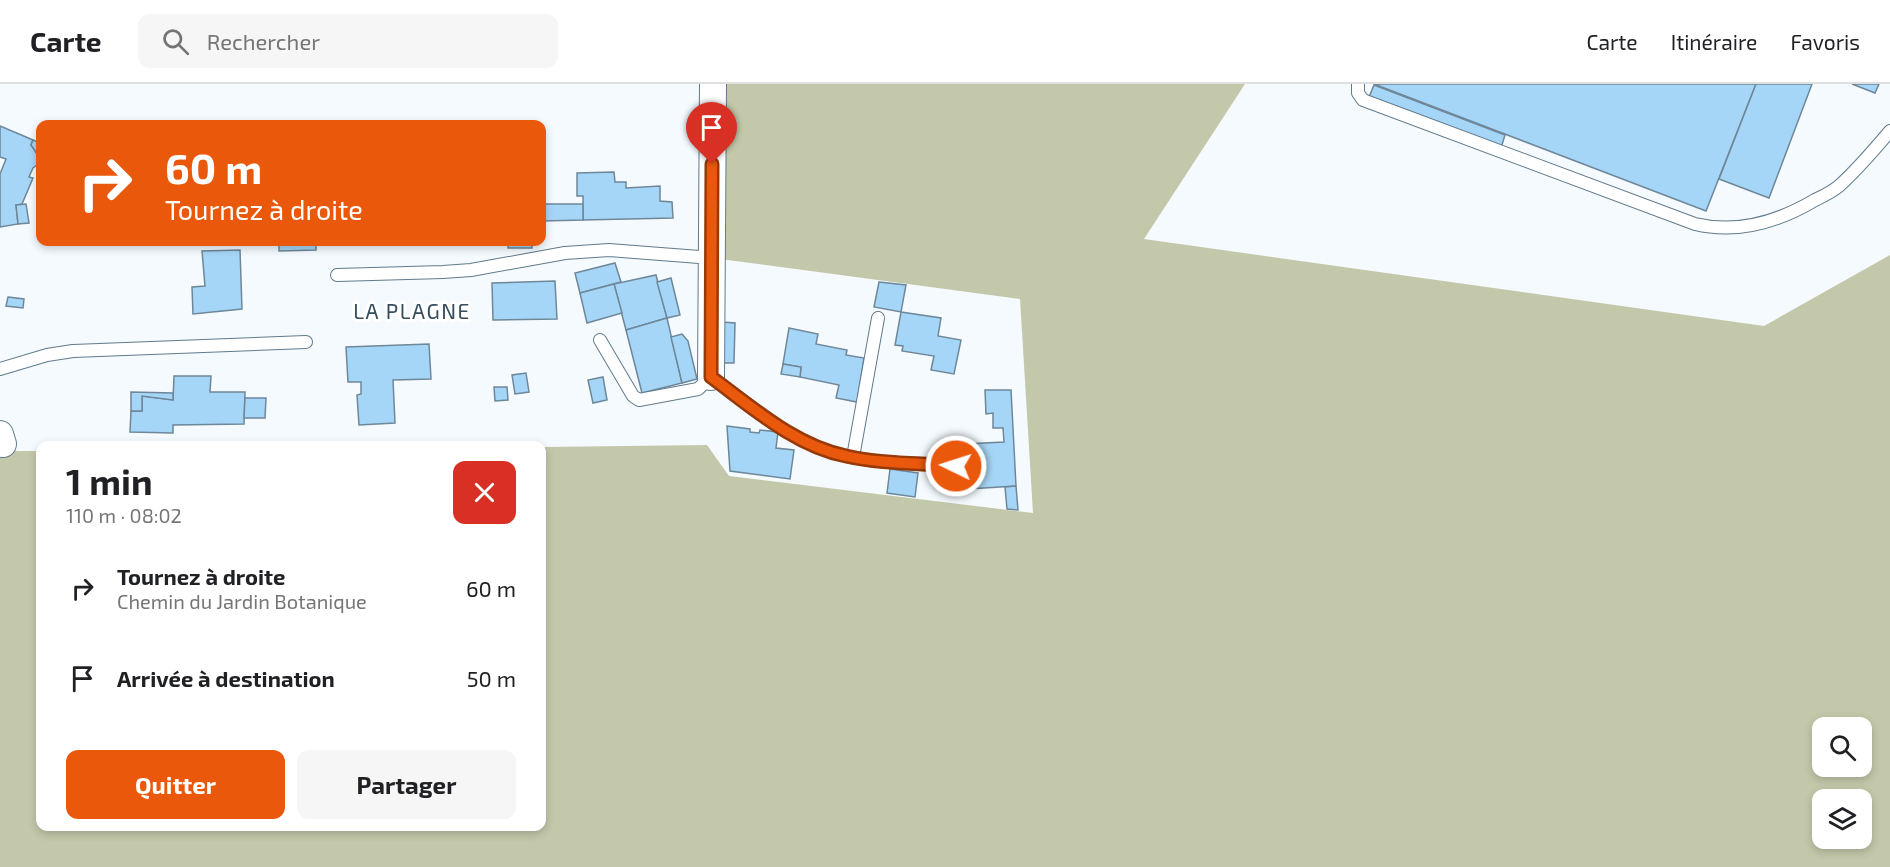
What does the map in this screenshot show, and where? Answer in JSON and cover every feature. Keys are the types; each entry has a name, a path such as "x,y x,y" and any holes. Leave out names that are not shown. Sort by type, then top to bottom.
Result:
{"street":[{"path":"711,377 713,84"}],"lane":[{"path":"1358,84 1358,93 1364,100 1711,227 1733,228 1762,224 1797,211 1837,187 1866,159 1890,131"},
{"path":"338,274 471,270 566,253 621,249 712,258"},
{"path":"853,457 878,318"},
{"path":"600,340 633,396 639,400 698,389 711,377 763,416 793,435 817,446 853,457 956,466"},
{"path":"0,369 47,355 73,351 306,342"}],"green space":[{"path":"713,84 1245,84 1144,239 1764,326 1890,255 1890,867 0,867 0,451 36,451 36,831 546,831 546,447 707,445 729,476 1033,513 1020,299 720,259"}],"building":[{"path":"1374,84 1756,84 1706,211"},
{"path":"1756,84 1812,84 1769,198 1719,179"},
{"path":"1852,84 1879,84 1875,93"},
{"path":"1374,85 1505,135 1501,148 1369,97"},
{"path":"0,126 33,140 31,145 36,152 36,166 29,177 33,178 22,204 16,205 18,224 0,227 0,174 6,159 0,157"},
{"path":"33,140 36,141 36,152 31,145"},
{"path":"614,172 615,182 626,182 626,188 660,186 660,201 672,202 673,218 583,220 583,196 577,196 577,173"},
{"path":"26,204 29,223 18,224 16,205"},
{"path":"546,204 583,204 583,220 546,221"},
{"path":"279,246 316,246 316,250 279,251"},
{"path":"508,246 532,246 532,248 508,248"},
{"path":"240,250 242,309 193,314 192,287 205,286 202,251"},
{"path":"615,263 621,282 580,293 575,273"},
{"path":"656,275 667,318 626,330 614,284"},
{"path":"671,278 680,315 667,318 657,282"},
{"path":"555,281 557,319 493,320 492,283"},
{"path":"879,282 906,285 901,312 874,307"},
{"path":"614,284 622,313 587,323 580,293"},
{"path":"8,297 24,299 23,308 6,306"},
{"path":"901,312 941,318 938,336 961,340 954,374 931,370 934,356 902,351 903,346 895,345"},
{"path":"667,318 682,383 642,393 626,330"},
{"path":"722,322 735,323 734,363 724,363"},
{"path":"789,328 818,334 816,344 847,350 846,355 864,358 857,402 836,398 839,385 800,377 801,367 783,364"},
{"path":"682,334 688,341 697,379 682,383 671,337"},
{"path":"429,344 431,379 393,380 395,423 359,425 357,395 361,394 361,382 348,382 346,347"},
{"path":"783,364 801,367 800,377 781,374"},
{"path":"526,373 529,392 515,394 512,375"},
{"path":"174,376 211,376 210,392 245,392 244,424 173,425 173,433 130,432 131,411 142,411 142,396 173,400"},
{"path":"603,377 607,400 593,403 588,380"},
{"path":"494,387 507,387 508,400 495,401"},
{"path":"985,390 1011,390 1016,486 968,489 965,444 1004,442 1003,428 993,428 993,413 986,414"},
{"path":"131,392 173,393 173,400 142,396 142,411 131,411"},
{"path":"245,398 266,398 265,418 244,418"},
{"path":"727,426 750,429 750,432 759,433 760,430 778,432 776,448 794,450 790,479 730,471"},
{"path":"890,469 918,473 915,497 887,493"},
{"path":"1016,486 1018,510 1007,509 1005,487"}],"district":[{"name":"LA PLAGNE","path":"412,310"}],"route":[{"path":"712,164 711,377 763,416 793,435 817,446 845,456 956,466"}]}
